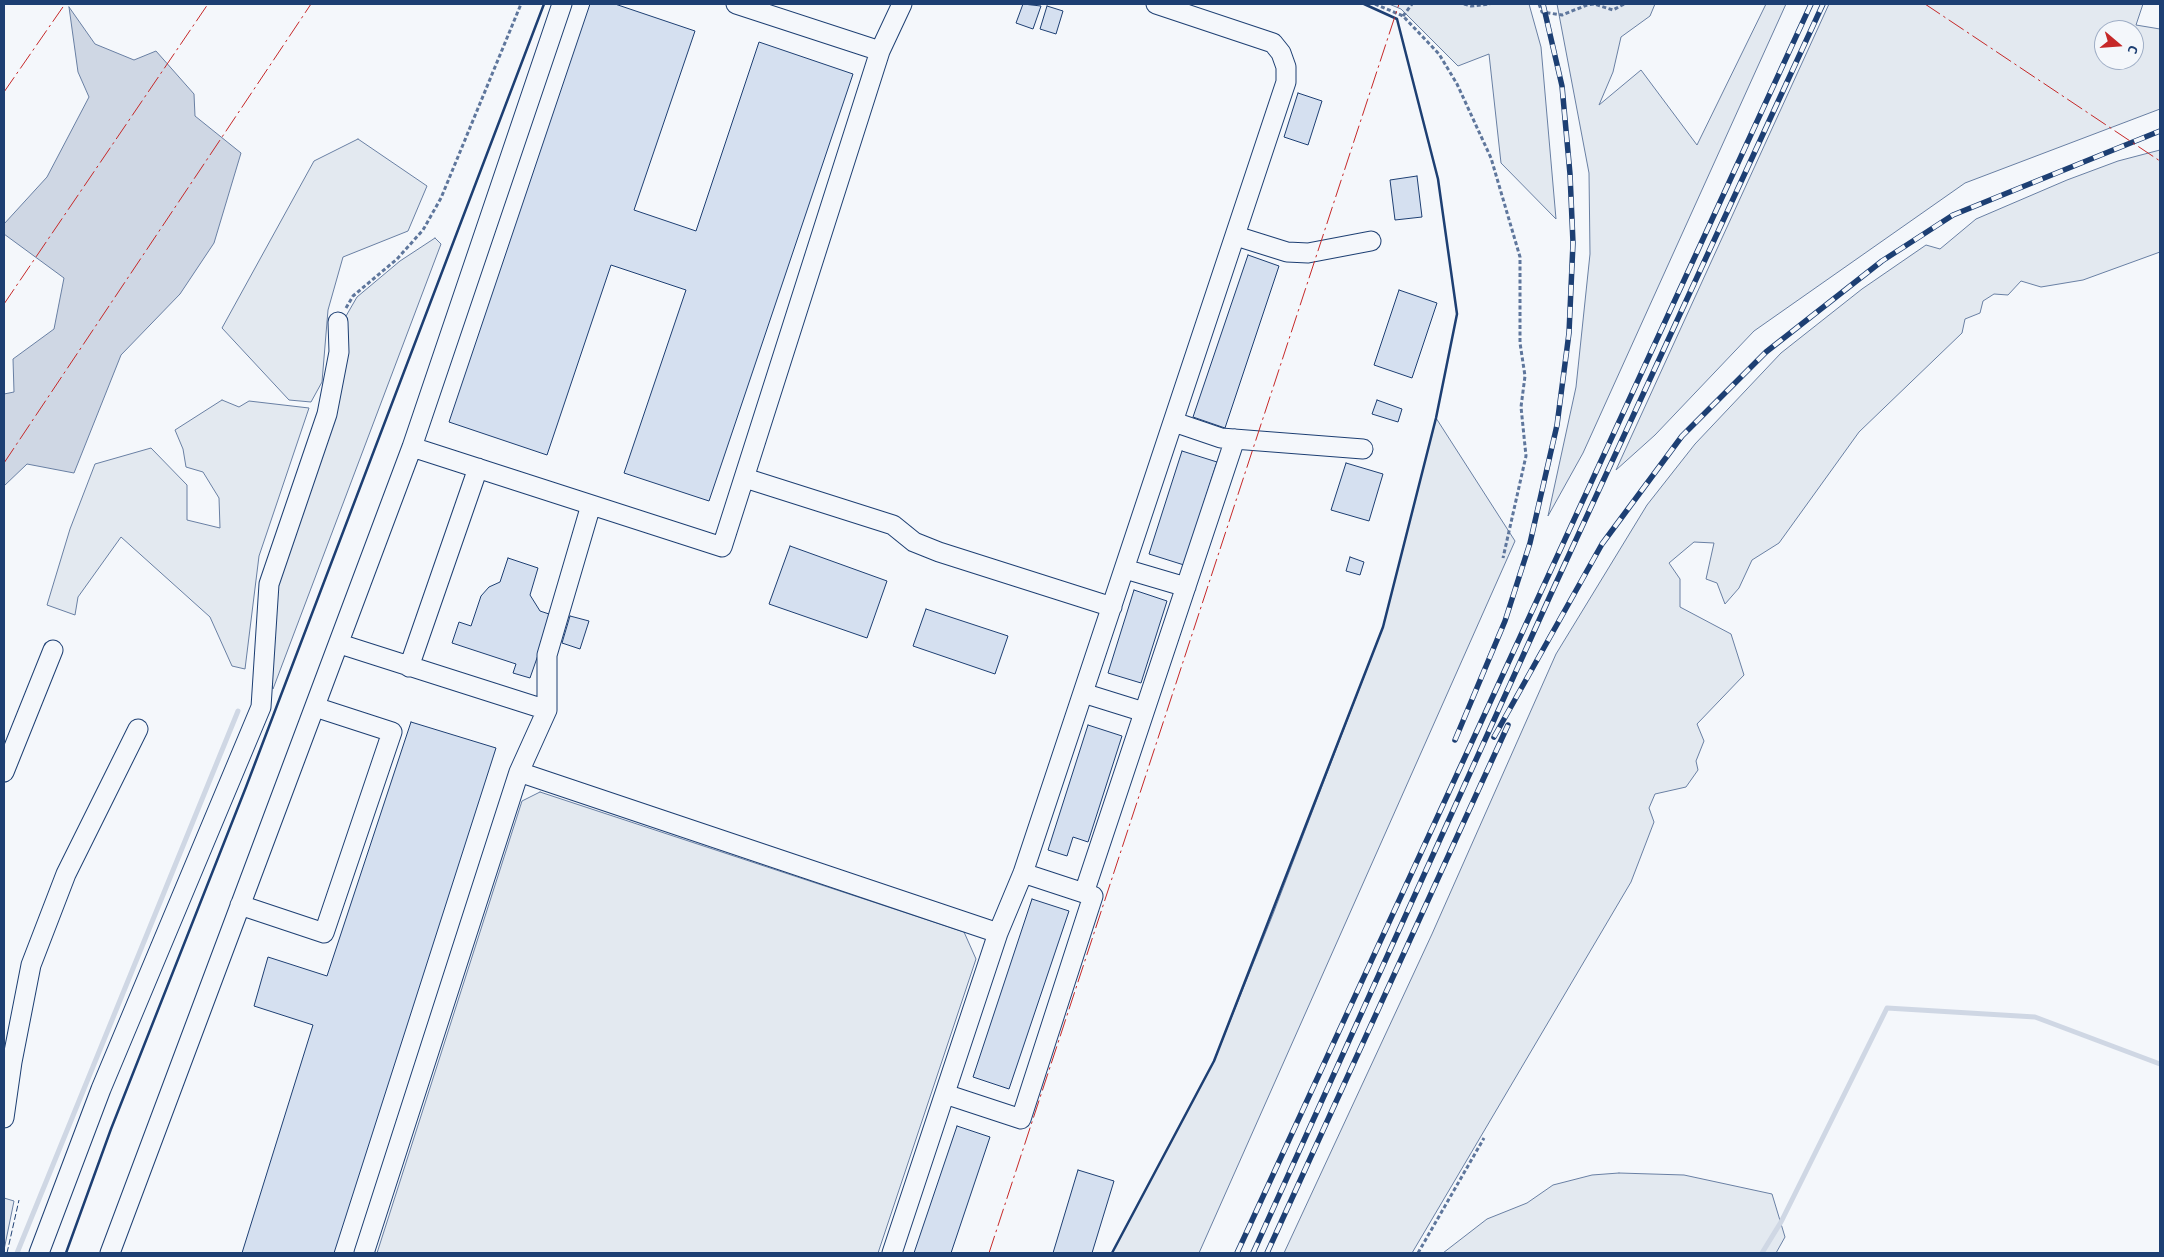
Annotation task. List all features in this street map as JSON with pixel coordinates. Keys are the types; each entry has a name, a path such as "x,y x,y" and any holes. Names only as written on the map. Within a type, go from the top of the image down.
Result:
{"lane":[{"path":"110,1253 340,644 412,446 562,4"},
{"path":"736,4 880,51"},
{"path":"412,446 722,547 880,51 902,4"},
{"path":"892,1253 998,933 1023,873 1280,105 1286,82 1286,67 1281,53 1273,43 1156,4"},
{"path":"1236,236 1287,252 1308,253 1371,241"},
{"path":"39,1253 101,1089 261,707 269,584 327,414 339,352 338,322"},
{"path":"1174,422 1221,438 1364,449"},
{"path":"1084,893 1235,439"},
{"path":"409,667 478,468"},
{"path":"745,478 893,525 914,542 939,552 1112,607"},
{"path":"364,1253 519,772 546,710 547,655 591,505"},
{"path":"1125,569 1186,587"},
{"path":"340,644 546,710"},
{"path":"4,772 53,650"},
{"path":"1083,693 1144,712"},
{"path":"240,905 324,933 392,732 315,706"},
{"path":"4,1118 12,1062 32,965 66,874 138,729"},
{"path":"519,772 998,933"},
{"path":"945,1094 1021,1119 1094,896 1023,873"}],"path":[{"path":"338,322 353,296 397,259 423,230 448,182 521,4"},
{"path":"1376,4 1403,16 1439,54 1457,84 1491,158 1520,257 1520,343 1524,376 1521,407 1526,456 1503,558"},
{"path":"1403,16 1412,4"},
{"path":"1464,4 1472,6 1490,4"},
{"path":"1539,4 1542,12 1562,16 1587,5 1613,10 1624,4"},
{"path":"1418,1253 1484,1138"}],"shaded area":[{"path":"1389,4 1529,4 1541,47 1556,219 1501,163 1489,54 1458,66 1401,9"},
{"path":"1557,4 1655,4 1650,16 1621,37 1613,72 1599,105 1641,70 1697,145 1766,4 1786,4 1583,453 1548,516 1576,387 1590,254 1589,173"},
{"path":"1829,4 2143,4 2138,20 2094,20 2094,70 2144,70 2144,26 2160,29 2160,109 1965,183 1754,331 1655,435 1616,470"},
{"path":"69,7 95,44 134,60 156,51 194,94 195,116 241,153 214,243 180,294 121,355 74,473 27,464 4,486 4,394 14,392 13,359 54,329 64,278 4,234 4,224 47,177 89,97 78,72"},
{"path":"358,139 427,186 408,231 343,257 328,310 322,382 311,402 289,400 222,328 314,161"},
{"path":"2160,150 2160,252 2083,280 2041,287 2021,281 2008,295 1994,294 1983,301 1980,313 1965,319 1962,333 1859,432 1779,543 1752,560 1739,588 1725,604 1717,583 1706,579 1714,543 1694,542 1669,563 1680,579 1680,607 1731,634 1744,675 1697,724 1704,741 1696,761 1698,770 1686,787 1655,794 1649,808 1654,822 1631,882 1412,1253 1284,1253 1432,934 1556,654 1647,505 1695,444 1781,353 1862,289 1926,245 1940,249 1976,219 2067,180 2118,161"},
{"path":"435,238 441,244 273,689 267,664 272,585 342,323 357,297 400,261"},
{"path":"222,400 239,407 249,401 309,408 259,556 245,669 232,666 210,617 121,537 78,597 75,615 47,605 70,529 95,464 151,448 187,485 187,520 220,528 219,498 203,472 186,467 183,449 175,430"},
{"path":"1436,418 1515,541 1199,1253 1112,1253 1214,1061 1273,914 1383,627"},
{"path":"540,792 964,932 976,959 878,1253 377,1253 522,801"},
{"path":"1619,1173 1684,1175 1772,1194 1785,1237 1776,1253 1443,1253 1487,1219 1527,1203 1553,1185 1592,1175"},
{"path":"4,1198 14,1201 4,1250"}],"building":[{"path":"590,4 615,4 695,31 634,210 696,231 759,42 853,74 709,501 624,473 686,290 611,265 547,455 449,422"},
{"path":"1023,4 1041,6 1033,29 1016,23"},
{"path":"1047,6 1063,11 1056,34 1040,29"},
{"path":"1298,93 1322,101 1308,145 1284,137"},
{"path":"1417,176 1422,217 1395,220 1390,180"},
{"path":"1248,255 1279,266 1225,428 1193,417"},
{"path":"1399,290 1437,303 1412,378 1374,365"},
{"path":"1377,400 1402,409 1398,422 1372,414"},
{"path":"1182,451 1217,462 1184,565 1149,554"},
{"path":"1346,463 1383,474 1369,521 1331,510"},
{"path":"790,546 887,581 867,638 769,604"},
{"path":"1350,557 1364,562 1360,575 1346,571"},
{"path":"508,558 538,568 530,595 540,611 552,615 530,678 513,673 516,664 452,643 459,622 471,626 481,596 489,587 500,582"},
{"path":"1134,590 1167,601 1141,683 1108,673"},
{"path":"926,609 1008,636 995,674 913,646"},
{"path":"570,616 589,621 580,649 562,643"},
{"path":"411,722 496,748 334,1253 242,1253 313,1025 254,1006 268,957 327,976"},
{"path":"1088,725 1122,736 1088,842 1073,837 1067,856 1048,850"},
{"path":"1032,899 1069,911 1009,1089 973,1077"},
{"path":"957,1126 990,1137 951,1253 914,1253"},
{"path":"1078,1170 1114,1181 1092,1253 1053,1253"}],"waterway":[{"path":"17,1253 238,711"},
{"path":"1762,1253 1781,1222 1887,1008 2035,1017 2160,1064"}],"railway":[{"path":"1455,740 1505,621 1530,543 1557,425 1569,333 1573,243 1570,174 1562,86 1543,4"},
{"path":"1237,1253 1811,4"},
{"path":"1253,1253 1550,596 1823,4"},
{"path":"1494,737 1602,544 1682,436 1766,352 1882,261 1953,215 2160,131"},
{"path":"1267,1253 1508,725"}],"fence":[{"path":"7,1253 19,1200"}],"wall":[{"path":"66,1253 111,1129 246,787 544,4"},
{"path":"1112,1253 1214,1061 1383,627 1436,418 1457,314 1438,179 1397,19 1364,4"}],"power":[{"path":"4,92 65,4"},
{"path":"4,304 208,4"},
{"path":"4,463 311,4"},
{"path":"989,1253 1399,4"},
{"path":"1925,4 2160,161"}]}
